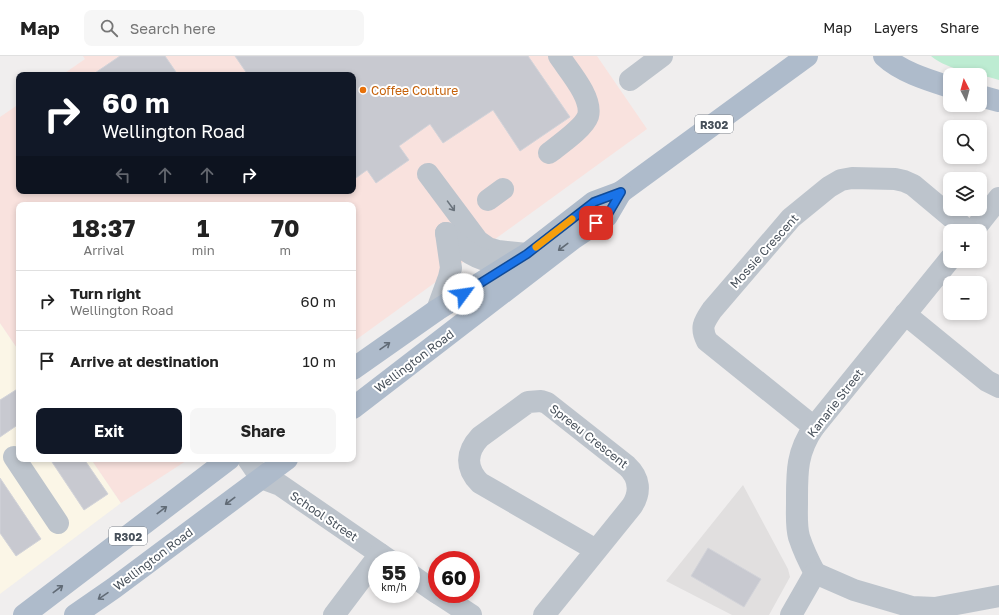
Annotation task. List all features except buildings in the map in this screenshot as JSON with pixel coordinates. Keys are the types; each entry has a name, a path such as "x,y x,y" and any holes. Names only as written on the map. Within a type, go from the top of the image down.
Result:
{"main road":[{"name":"Wellington Road","path":"356,405 594,202 621,192 807,56"},
{"path":"884,56 889,61 905,70 943,84"},
{"path":"987,98 999,101"},
{"name":"Wellington Road","path":"356,367 437,310 527,260"},
{"name":"R302","path":"24,615 225,462"},
{"name":"Wellington Road","path":"75,615 277,469"}],"street":[{"path":"549,153 581,126 588,117 589,109 586,96 559,56"},
{"path":"630,80 662,56"},
{"path":"428,174 478,241 488,248 527,260"},
{"name":"Mossie Crescent","path":"814,427 707,341 703,334 703,327 705,320 712,310 791,218 829,187 841,180 852,178 895,179 904,181 913,185 960,224"},
{"path":"979,224 999,198"},
{"path":"437,310 451,268 446,233 471,255 489,262 527,260"},
{"name":"Kanarie Street","path":"815,574 803,548 797,527 797,470 799,456 814,427 943,268"},
{"path":"905,314 987,381 999,387"},
{"name":"Spreeu Crescent","path":"544,615 632,506 638,491 638,482 636,476 627,466 548,403 541,401 528,402 480,437 475,443 469,456 471,471 480,483 596,550"},
{"path":"11,459 58,523"},
{"name":"School Street","path":"257,462 277,469 378,551"},
{"path":"790,615 815,574 854,590 912,607 935,608 999,596"},
{"path":"334,615 368,576"},
{"path":"453,603 471,615"}],"shaded area":[{"path":"83,56 597,56 647,129 356,340 356,202 16,202 16,347 0,323 0,117 16,106 16,194 356,194 356,72 66,72 85,59"},
{"path":"0,323 16,347 16,462 93,462 121,503 0,594"},
{"path":"93,462 184,462 121,503"},
{"path":"743,485 788,569 790,577 769,615 732,615 666,581"}],"green space":[{"path":"931,56 999,56 999,80 987,77 987,68 955,68 938,61"}],"slow traffic":[{"path":"536,247 572,219"}],"place":[{"name":"Coffee Couture","path":"363,90"}],"route":[{"path":"463,294 527,254 594,202 621,192 607,216 596,223"}]}
